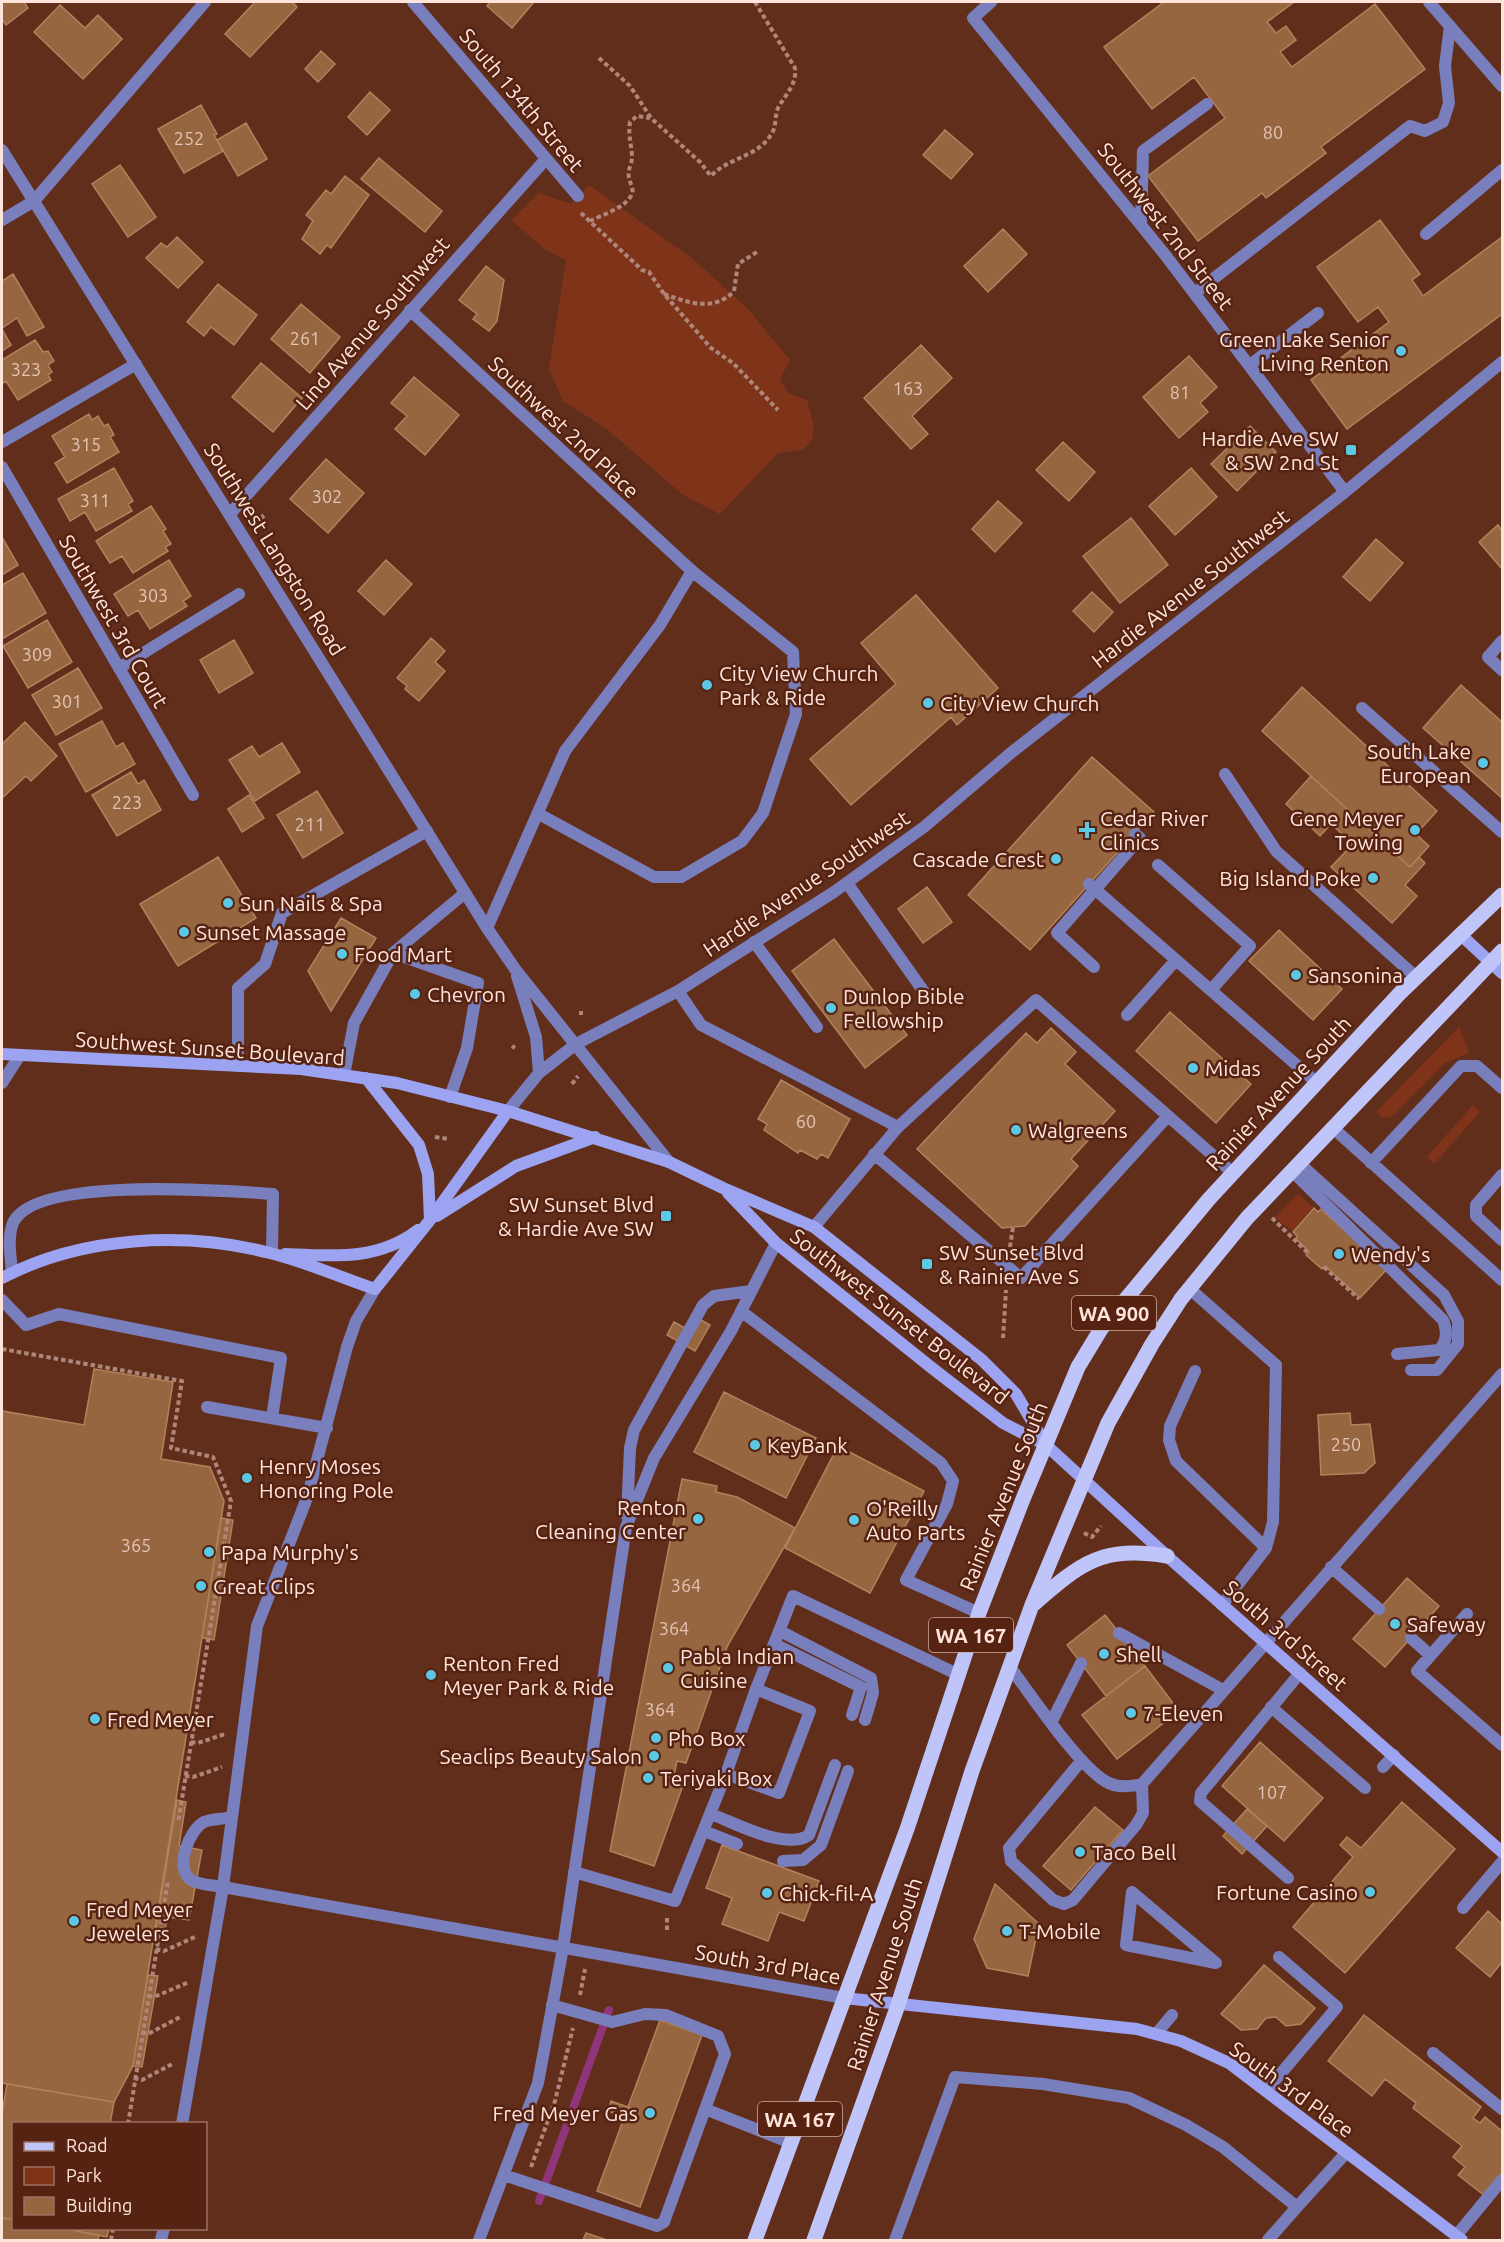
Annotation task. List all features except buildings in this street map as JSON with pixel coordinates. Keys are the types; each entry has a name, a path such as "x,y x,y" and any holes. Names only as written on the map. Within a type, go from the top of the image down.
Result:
{"main road":[{"name":"Rainier Avenue South","path":"755,2241 906,1829 979,1613 1078,1367 1101,1329 1233,1173 1416,977 1503,895"},
{"path":"1461,936 1497,968"},
{"name":"Rainier Avenue South","path":"814,2241 898,2005 972,1771 1032,1605 1108,1423 1152,1344 1190,1289 1247,1218 1332,1128 1497,968 1503,951"},
{"name":"Southwest Sunset Boulevard","path":"2,1054 301,1069 366,1078 508,1111 669,1161 723,1188 814,1227 982,1360 1016,1394 1046,1445"},
{"path":"366,1078 420,1145 428,1174 430,1220 516,1166 595,1137"},
{"name":"Hardie Avenue Southwest","path":"272,1253 375,1289 430,1220 508,1111"},
{"name":"Southwest Sunset Boulevard","path":"723,1188 776,1243 1003,1423 1046,1445"},
{"name":"Hardie Avenue Southwest","path":"7,1276 80,1251 147,1241 196,1241 272,1253 355,1256 375,1252 394,1244 430,1220"},
{"name":"South 3rd Street","path":"1046,1445 1222,1605 1503,1852"},
{"path":"1032,1605 1067,1575 1090,1562 1114,1553 1136,1551 1167,1556"},
{"name":"South 3rd Place","path":"844,1998 1137,2029 1181,2041 1229,2063 1459,2238"}],"street":[{"path":"2,220 34,201 205,2"},
{"name":"South 134th Street","path":"413,2 575,193"},
{"name":"Southwest 2nd Street","path":"992,2 973,18 1141,224 1346,492"},
{"path":"1429,2 1503,86"},
{"path":"1195,293 1410,126 1425,131 1443,122 1449,103 1444,66 1450,26"},
{"path":"1141,224 1143,151 1207,104"},
{"name":"Southwest Langston Road","path":"2,150 487,928 515,969 669,1161"},
{"name":"Lind Avenue Southwest","path":"230,513 545,160"},
{"path":"1426,234 1503,170"},
{"name":"Southwest 2nd Place","path":"410,310 692,571 793,652 796,714 763,813 742,841 681,877 654,878 539,814"},
{"path":"1250,365 1318,313"},
{"name":"Hardie Avenue Southwest","path":"508,1111 539,1073 576,1044 678,991 847,883 924,827 1012,752 1346,492 1503,362"},
{"path":"2,442 136,364"},
{"name":"Southwest 3rd Court","path":"2,466 194,795"},
{"path":"487,928 565,751 660,625 692,571"},
{"path":"119,668 239,594"},
{"path":"1503,641 1488,657 1503,670"},
{"path":"1362,708 1503,832"},
{"path":"1225,774 1276,851 1416,977"},
{"path":"238,1066 238,988 265,964 282,913 427,831"},
{"path":"1094,967 1053,930 1140,838 1135,834"},
{"path":"1158,865 1250,946 1211,990"},
{"path":"847,883 929,999"},
{"path":"1092,887 1316,1082"},
{"path":"344,1076 354,1023 393,953 465,893"},
{"path":"754,942 817,1026"},
{"path":"393,953 478,983 466,1048 450,1097"},
{"path":"1127,1015 1176,960"},
{"name":"Southwest Langston Road","path":"515,969 536,1037 539,1073"},
{"path":"678,991 701,1024 898,1127"},
{"path":"814,1227 898,1127 1036,999 1233,1173"},
{"path":"2,1083 20,1055"},
{"path":"1371,1163 1461,1066 1477,1066 1503,1088"},
{"path":"874,1154 1021,1278 1168,1116"},
{"path":"1332,1128 1503,1280"},
{"path":"1296,1167 1443,1320 1447,1330 1443,1346 1439,1350 1397,1354"},
{"path":"1296,1167 1444,1295 1458,1321 1458,1344 1437,1370 1411,1370"},
{"path":"1503,1176 1476,1205 1476,1216 1503,1240"},
{"path":"7,1276 10,1236 14,1222 26,1208 92,1191 187,1188 273,1194 272,1253"},
{"path":"626,1527 654,1458 741,1311 776,1243"},
{"path":"182,2122 223,1887 258,1626 307,1498 356,1321 375,1289"},
{"path":"1190,1289 1276,1365 1273,1522 1266,1548 1222,1605"},
{"path":"479,2241 538,2083 563,1948 626,1527 630,1448 634,1430 703,1305 714,1296 751,1291"},
{"path":"2,1300 26,1325 59,1314 281,1358 272,1418"},
{"path":"741,1311 941,1463 953,1481 947,1504 906,1580 979,1613"},
{"path":"1195,1371 1170,1426 1168,1440 1176,1461 1266,1548"},
{"path":"1010,1667 1082,1760 1107,1782 1131,1787 1142,1784 1264,1642 1503,1374"},
{"path":"207,1407 327,1428"},
{"path":"1331,1568 1379,1610"},
{"path":"574,1872 675,1901 711,1814 756,1689 794,1596 957,1674"},
{"path":"1467,1614 1417,1671 1503,1745"},
{"path":"780,1631 871,1678 873,1693 866,1720"},
{"path":"1119,1633 1223,1690"},
{"path":"1411,1638 1431,1655"},
{"path":"774,1644 861,1687 852,1715"},
{"path":"1052,1721 1081,1663"},
{"path":"1288,1878 1200,1801 1204,1785 1300,1673"},
{"path":"726,1774 779,1793 810,1711 756,1689"},
{"path":"1271,1707 1365,1788"},
{"path":"1383,1767 1394,1755"},
{"path":"1082,1760 1010,1843 1011,1862 1053,1900 1064,1904 1072,1900 1136,1825 1143,1813 1142,1784"},
{"path":"711,1814 784,1841 801,1841 809,1835 834,1765"},
{"path":"783,1861 803,1860 821,1845 848,1771"},
{"name":"South 3rd Place","path":"232,1817 203,1823 190,1838 182,1865 186,1875 193,1881 844,1998"},
{"path":"704,1831 737,1844"},
{"path":"1464,1908 1503,1862"},
{"path":"1132,1892 1191,1942 1216,1963 1126,1946 1132,1892"},
{"path":"1266,2091 1337,2007 1279,1957"},
{"path":"504,2175 657,2226 664,2222 725,2054 718,2036 666,2015 645,2014 612,2022 552,2005"},
{"path":"1156,2034 1172,2015"},
{"path":"1433,2053 1503,2109"},
{"path":"895,2241 955,2077 1043,2084 1129,2098 1186,2125 1223,2147 1298,2206"},
{"path":"705,2109 791,2143"},
{"path":"1268,2241 1346,2152"},
{"path":"1459,2238 1503,2180"}],"path":[{"path":"599,58 630,86 651,118 700,162 711,176 717,168 749,154 772,134 777,109 796,78 795,68 755,2"},
{"path":"590,221 631,196 633,190 628,176 628,166 633,157 629,139 630,122 637,116 651,118"},
{"path":"575,193 570,200 573,206 642,270 650,272 664,294 711,348 733,363 778,410"},
{"path":"664,294 696,304 720,302 734,291 738,264 757,252"},
{"path":"572,1084 574,1076 580,1074"},
{"path":"428,1136 449,1139"},
{"path":"1271,1218 1308,1253"},
{"path":"1009,1254 1013,1227"},
{"path":"1324,1267 1359,1299"},
{"path":"1003,1338 1006,1290"},
{"path":"2,1349 182,1381 171,1448 213,1457 231,1501 176,1833"},
{"path":"1084,1533 1092,1537 1101,1526"},
{"path":"191,1742 198,1743 244,1727"},
{"path":"185,1776 193,1777 239,1762"},
{"path":"128,2122 168,1878"},
{"path":"156,1949 164,1950 216,1928"},
{"path":"531,2168 555,2101 577,2012 588,1952"},
{"path":"148,1996 154,1998 207,1973"},
{"path":"142,2032 148,2034 202,2005"},
{"path":"134,2078 142,2080 194,2053"}],"green space":[{"path":"589,185 693,259 747,308 790,360 780,379 788,393 807,400 814,426 812,441 802,450 778,453 720,514 683,495 607,429 563,401 549,369 566,260 546,250 511,220 539,193 571,204"},
{"path":"1459,1027 1469,1053 1445,1063 1394,1115 1388,1118 1382,1117 1376,1112"},
{"path":"1473,1105 1480,1112 1434,1164 1427,1157"},
{"path":"1298,1194 1313,1207 1292,1231 1275,1217"}],"waterway":[{"path":"539,2201 609,2010"}],"place":[{"name":"Green Lake Senior Living Renton","path":"1401,351"},
{"name":"Hardie Ave SW & SW 2nd St","path":"1351,450"},
{"name":"City View Church Park & Ride","path":"707,685"},
{"name":"City View Church","path":"928,703"},
{"name":"South Lake European","path":"1483,763"},
{"name":"Cedar River Clinics","path":"1087,830"},
{"name":"Gene Meyer Towing","path":"1415,830"},
{"name":"Cascade Crest","path":"1056,859"},
{"name":"Big Island Poke","path":"1373,878"},
{"name":"Sun Nails & Spa","path":"228,903"},
{"name":"Sunset Massage","path":"184,932"},
{"name":"Food Mart","path":"342,954"},
{"name":"Sansonina","path":"1296,975"},
{"name":"Chevron","path":"415,994"},
{"name":"Dunlop Bible Fellowship","path":"831,1008"},
{"name":"Midas","path":"1193,1068"},
{"name":"Walgreens","path":"1016,1130"},
{"name":"SW Sunset Blvd & Hardie Ave SW","path":"666,1216"},
{"name":"Wendy's","path":"1339,1254"},
{"name":"SW Sunset Blvd & Rainier Ave S","path":"927,1264"},
{"name":"KeyBank","path":"755,1445"},
{"name":"Henry Moses Honoring Pole","path":"247,1478"},
{"name":"Renton Cleaning Center","path":"698,1519"},
{"name":"O'Reilly Auto Parts","path":"854,1520"},
{"name":"Papa Murphy's","path":"209,1552"},
{"name":"Great Clips","path":"201,1586"},
{"name":"Safeway","path":"1395,1624"},
{"name":"Shell","path":"1104,1654"},
{"name":"Pabla Indian Cuisine","path":"668,1668"},
{"name":"Renton Fred Meyer Park & Ride","path":"431,1675"},
{"name":"7-Eleven","path":"1131,1713"},
{"name":"Fred Meyer","path":"95,1719"},
{"name":"Pho Box","path":"656,1738"},
{"name":"Seaclips Beauty Salon","path":"654,1756"},
{"name":"Teriyaki Box","path":"648,1778"},
{"name":"Taco Bell","path":"1080,1852"},
{"name":"Fortune Casino","path":"1370,1892"},
{"name":"Chick-fil-A","path":"767,1893"},
{"name":"Fred Meyer Jewelers","path":"74,1921"},
{"name":"T-Mobile","path":"1007,1931"},
{"name":"Fred Meyer Gas","path":"650,2113"}]}
